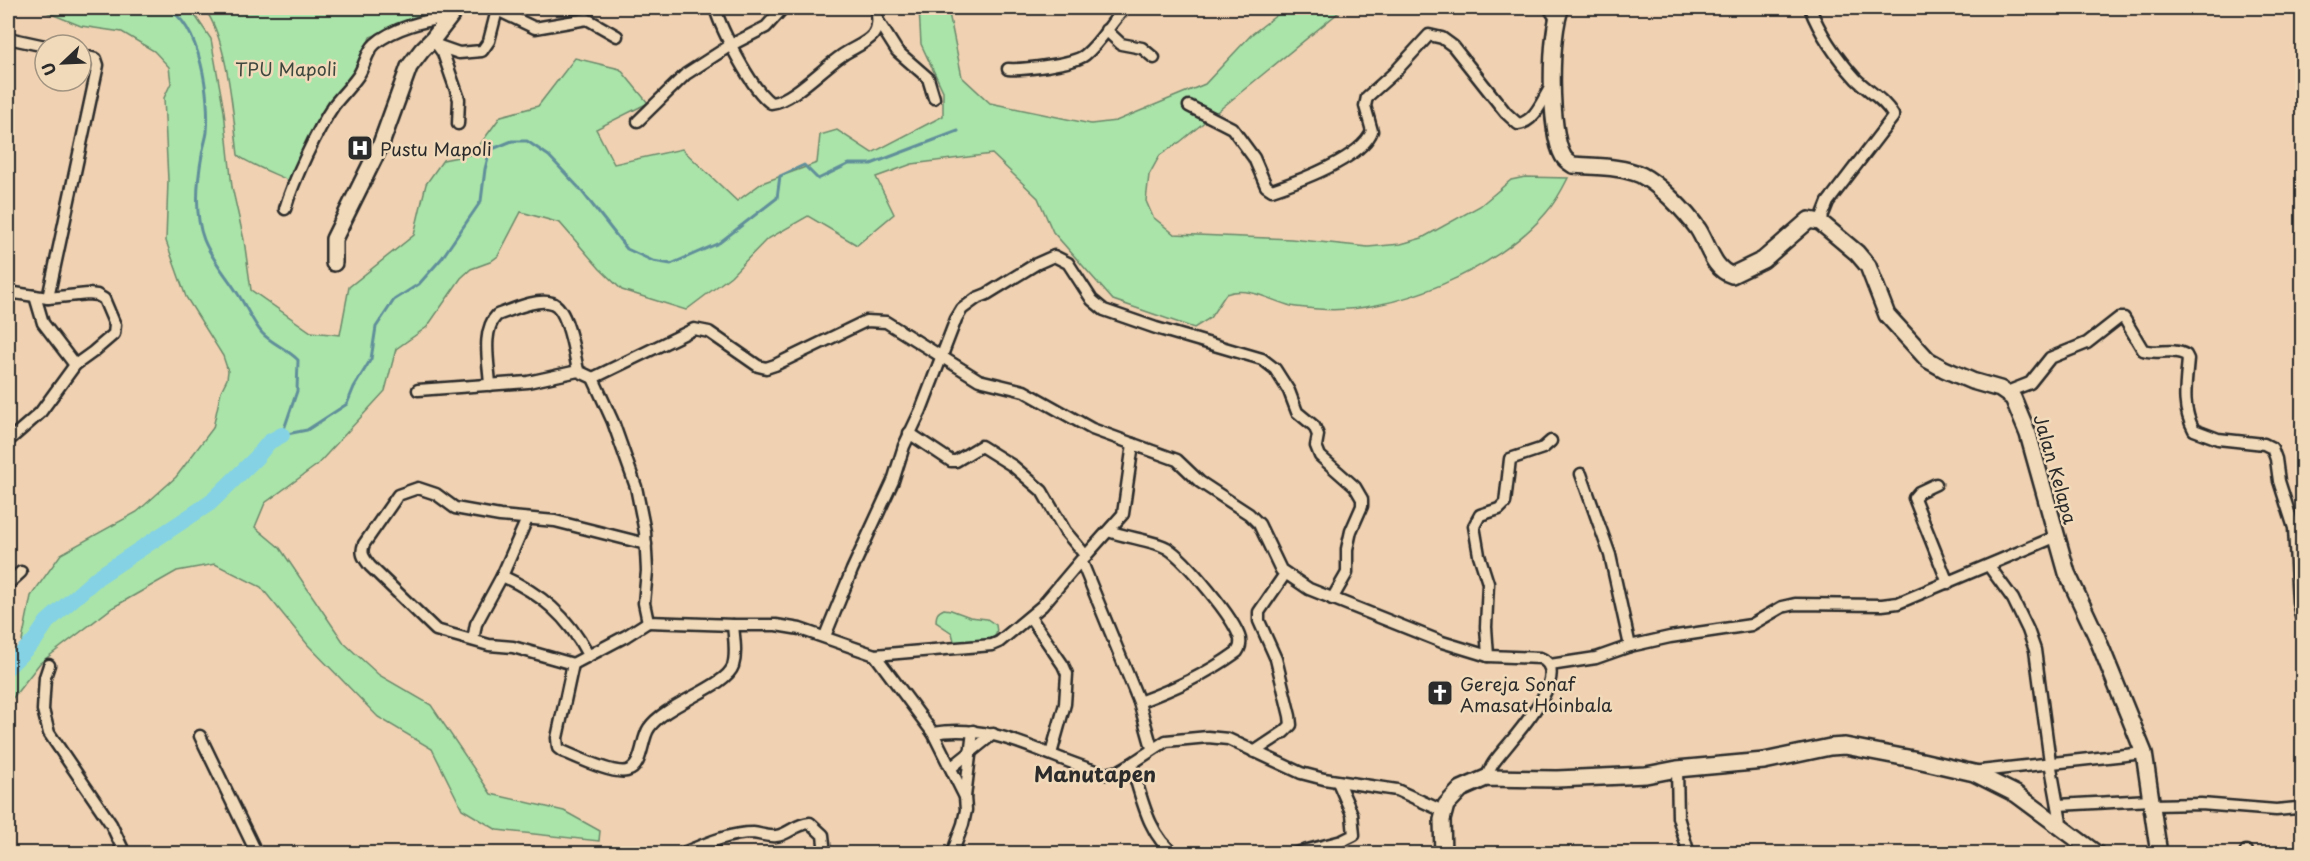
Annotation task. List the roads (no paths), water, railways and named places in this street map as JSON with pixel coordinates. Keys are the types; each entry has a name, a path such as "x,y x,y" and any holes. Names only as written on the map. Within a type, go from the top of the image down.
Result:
{"street":[{"path":"714,8 731,45 763,95 767,101 776,103 870,38 878,21"},
{"path":"638,121 686,74 731,45 766,27 783,8"},
{"path":"876,8 878,21 897,51 928,78 934,98"},
{"path":"1008,69 1023,70 1074,60 1085,55 1121,11 1108,8"},
{"path":"1810,8 1823,35 1834,51 1857,79 1893,115 1828,202 1820,222"},
{"path":"436,43 459,53 482,51 489,40 495,9 535,28 587,20 617,36"},
{"path":"334,262 334,238 381,144 409,67 422,50 436,43 453,12"},
{"path":"285,209 329,112 359,75 369,51 375,44 396,32 453,12"},
{"path":"1556,12 1551,86 1558,142 1566,161 1573,165 1616,168 1640,174 1650,181 1692,222 1725,274 1739,273 1763,260 1809,220 1820,222 1857,253 1868,266 1883,309 1932,363 1972,381 2007,392 2030,383 2050,358 2087,343 2119,318 2124,318 2143,350 2148,352 2176,351 2186,355 2188,359 2187,417 2194,430 2218,439 2264,444 2271,448 2294,528 2298,602 2302,621"},
{"path":"1106,30 1121,44 1142,48 1154,58"},
{"path":"1189,106 1232,128 1254,158 1266,186 1272,190 1328,168 1366,140 1372,131 1365,106 1367,97 1395,72 1429,35 1442,38 1453,46 1506,113 1518,124 1525,123 1532,117 1551,86"},
{"path":"8,38 33,43"},
{"path":"436,43 459,99 458,124"},
{"path":"93,58 96,59 98,65 93,88"},
{"path":"48,298 92,93"},
{"path":"825,636 893,481 909,433 962,309 1036,264 1054,256 1068,263 1092,300 1104,310 1266,361 1275,369 1289,391 1297,412 1314,426 1318,435 1316,446 1320,456 1355,487 1362,499 1362,506 1351,531 1347,549 1347,573 1332,600"},
{"path":"8,292 48,298 97,295 104,299 116,325 114,334 75,365 40,413 8,441"},
{"path":"35,296 43,323 75,365"},
{"path":"490,386 488,334 492,320 497,315 542,302 554,303 558,307 572,340 578,371"},
{"path":"593,378 686,332 699,328 718,337 763,368 790,359 839,333 873,320 890,324 979,380 1024,391 1092,429 1177,460 1211,490 1249,514 1263,530 1276,561 1285,574 1309,589 1442,642 1488,656 1540,658 1550,665 1552,674 1542,699 1493,764 1486,778"},
{"path":"418,390 528,382 578,371 593,378 613,422 636,487 646,544 647,571 644,603 648,622"},
{"name":"Jalan Kelapa","path":"2007,392 2013,398 2028,434 2055,537 2067,573 2096,635 2145,753 2158,854"},
{"path":"909,433 951,460 956,460 981,446 1013,466 1042,491 1068,537 1084,558 1139,702 1152,748"},
{"path":"1488,656 1486,627 1488,584 1479,555 1474,526 1480,515 1499,509 1505,503 1510,459 1543,448 1551,441"},
{"path":"646,544 564,523 455,508 429,490 412,489 398,495 362,550 370,566 429,624 444,634 489,645 513,647 573,664 648,622 776,625 825,636 875,655 992,645 1004,639 1050,598 1119,520 1125,508 1133,444"},
{"path":"1581,474 1610,555 1630,646"},
{"path":"1936,484 1919,492 1914,498 1948,583"},
{"path":"473,640 476,624 502,576 527,519"},
{"path":"1109,531 1162,546 1178,557 1222,609 1240,639 1237,652 1207,673 1139,702"},
{"path":"1550,665 1596,658 1630,646 1670,637 1751,625 1782,607 1795,604 1882,605 1898,603 2055,537"},
{"path":"1989,566 2013,599 2033,643 2062,828"},
{"path":"8,584 21,572"},
{"path":"1254,752 1291,725 1276,658 1259,621 1259,612 1285,574"},
{"path":"502,576 528,588 552,606 573,628 588,655"},
{"path":"1030,617 1067,674 1065,704 1052,754"},
{"path":"573,664 557,738 558,748 616,771 626,771 637,764 645,733 663,713 720,680 733,668 735,652 733,625"},
{"path":"875,655 933,733 965,797"},
{"path":"49,665 45,677 43,710 49,734 111,824 125,854"},
{"path":"933,733 956,730 993,734 1016,740 1106,774 1119,771 1166,741 1208,737 1228,739 1301,773 1338,782 1397,790 1443,811"},
{"path":"952,854 966,810 965,797 973,731"},
{"path":"952,767 993,734"},
{"path":"200,736 257,854"},
{"path":"1443,854 1443,811 1451,798 1461,789 1486,778 1614,778 1745,763 1845,746 1971,772 2016,795 2097,854"},
{"path":"1971,772 2145,753"},
{"path":"1131,764 1157,837 1166,848 1175,854"},
{"path":"1677,769 1678,817 1689,854"},
{"path":"1292,854 1342,841 1353,835 1352,814 1338,782"},
{"path":"2058,805 2151,802 2276,810 2297,808"},
{"path":"681,854 724,838 752,833 774,837 785,834 796,826 810,823 823,835 825,854"}],"waterway":[{"path":"167,8 179,17 188,30 205,82 207,132 200,165 197,198 204,240 262,333 298,360 297,391 282,435"},
{"path":"282,435 307,430 347,404 354,387 371,359 376,327 394,300 419,284 442,258 481,201 490,150 512,141 527,141 549,156 580,189 627,249 653,261 671,264 719,243 777,198 780,176 804,165 818,179 849,164 871,164 958,131"},
{"path":"8,667 35,640 47,622 98,577 210,503 269,442 282,435"}],"place":[{"name":"Pustu Mapoli","path":"360,148"},
{"name":"Gereja Sonaf Amasat Hoinbala","path":"1440,693"}],"district":[{"name":"Manutapen","path":"1095,773"}],"park label":[{"name":"TPU Mapoli","path":"286,68"}]}
